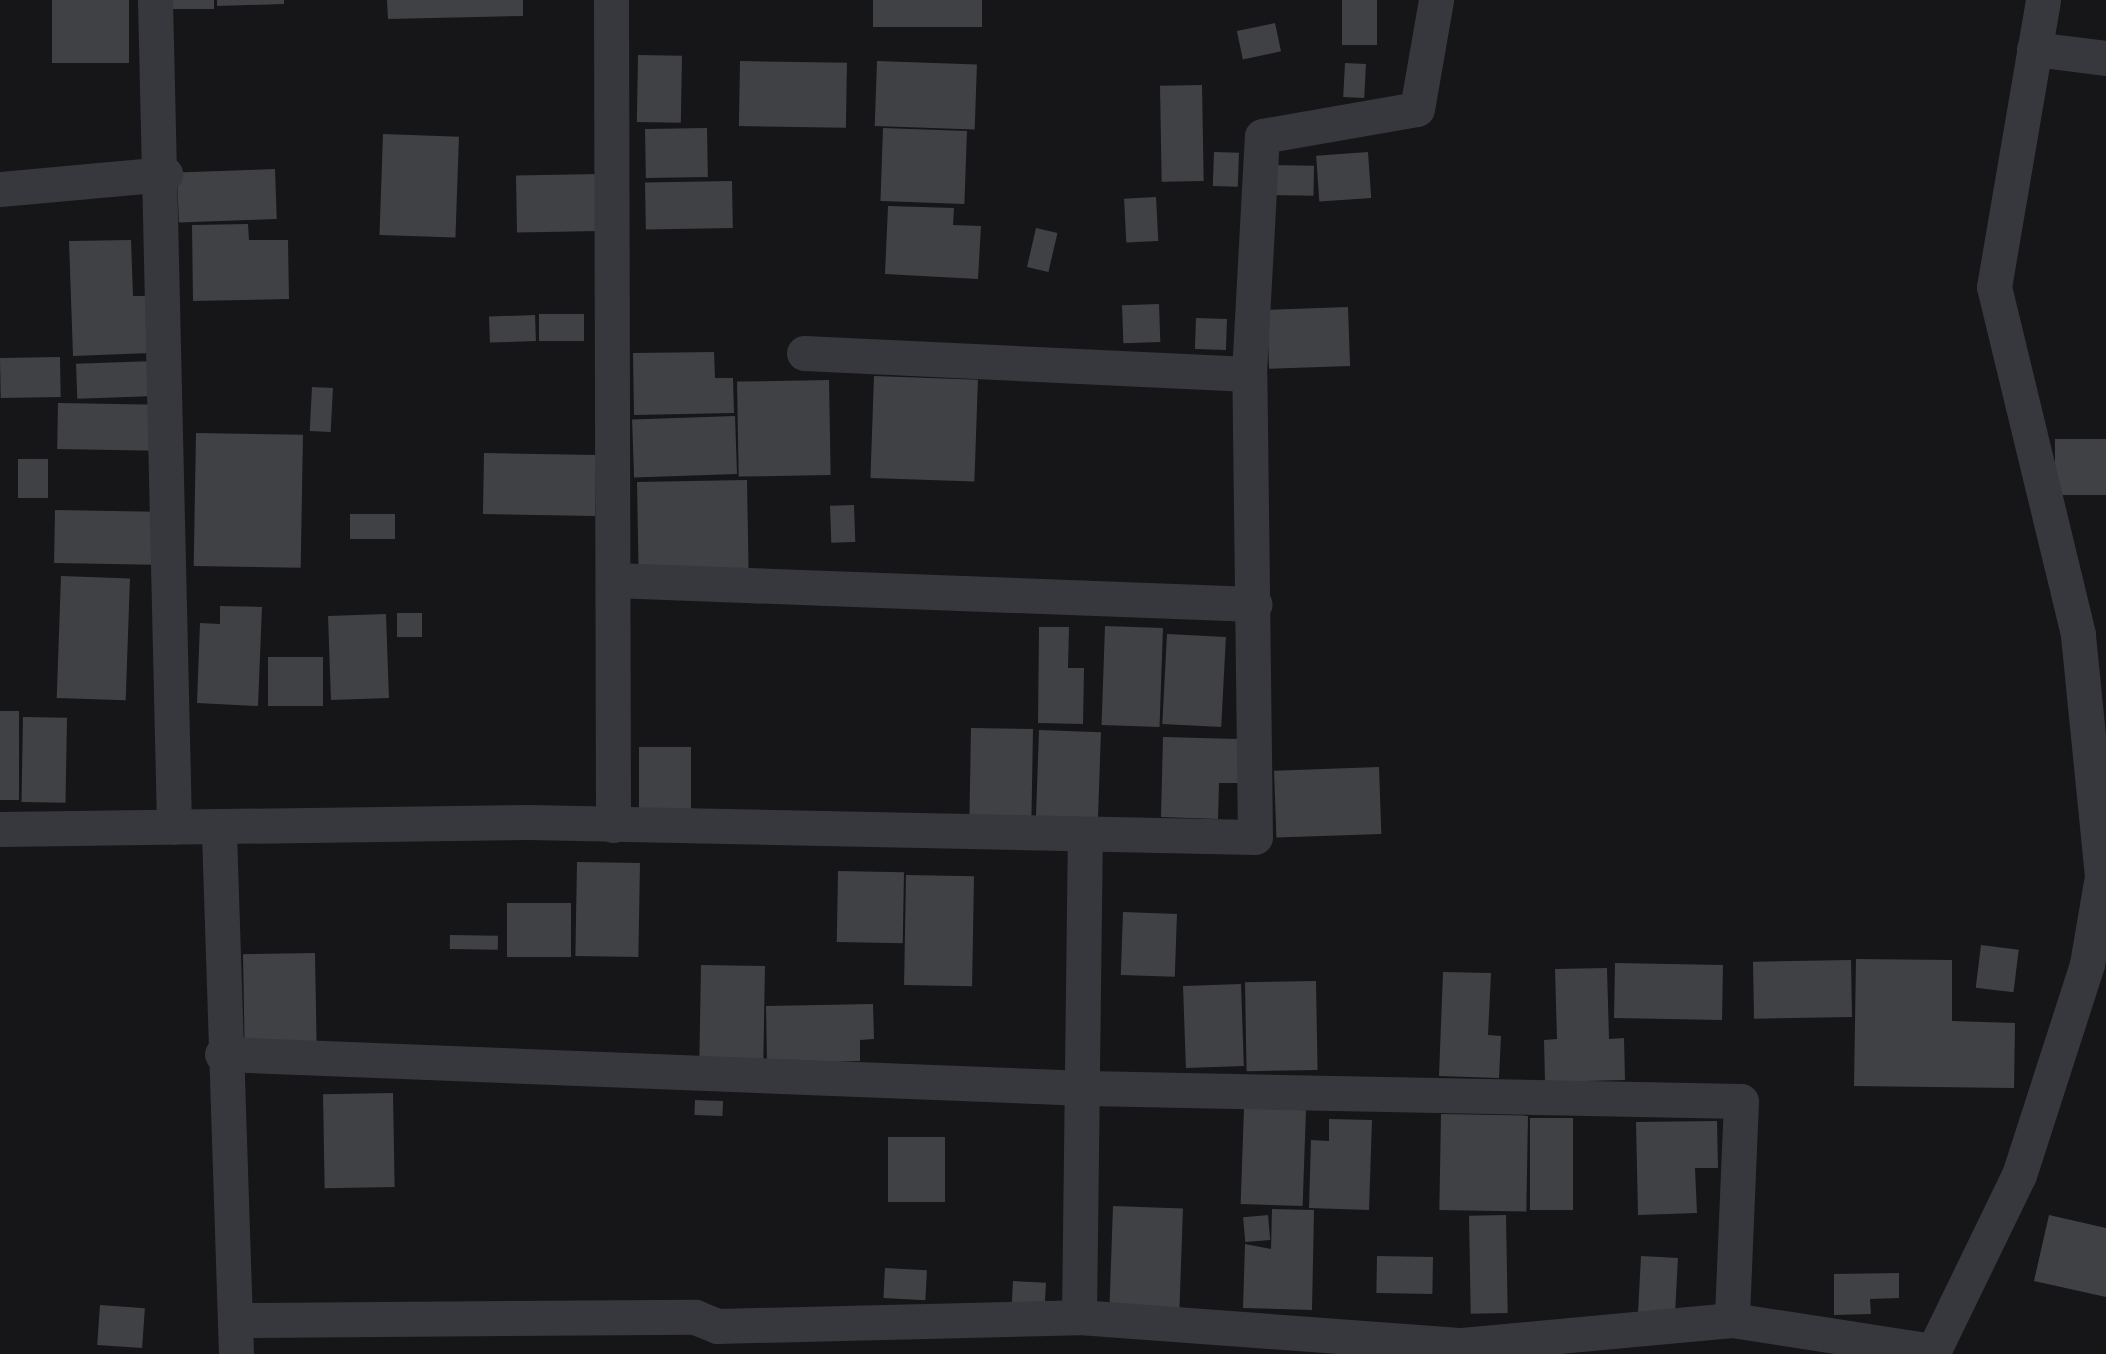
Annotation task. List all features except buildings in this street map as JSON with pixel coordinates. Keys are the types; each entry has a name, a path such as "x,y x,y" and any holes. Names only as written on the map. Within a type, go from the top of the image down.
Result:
{"street":[{"path":"155,0 165,174 174,827"},
{"path":"611,0 613,824"},
{"path":"0,829 174,827 218,833 613,824 1256,836 1256,604 1250,374 1262,136 1417,109 1436,0"},
{"path":"218,833 222,1054 237,1337 695,1317 745,1340 1079,1317 1461,1350 1732,1320 1932,1353 2019,1175 2086,964 2104,876 2092,633 1994,287 2043,0"},
{"path":"2034,49 2106,58"},
{"path":"0,189 165,174"},
{"path":"804,353 1250,374"},
{"path":"613,580 1256,604"},
{"path":"1079,1317 1086,1088 1085,834"},
{"path":"222,1054 1086,1088 1741,1101 1732,1320"}]}
